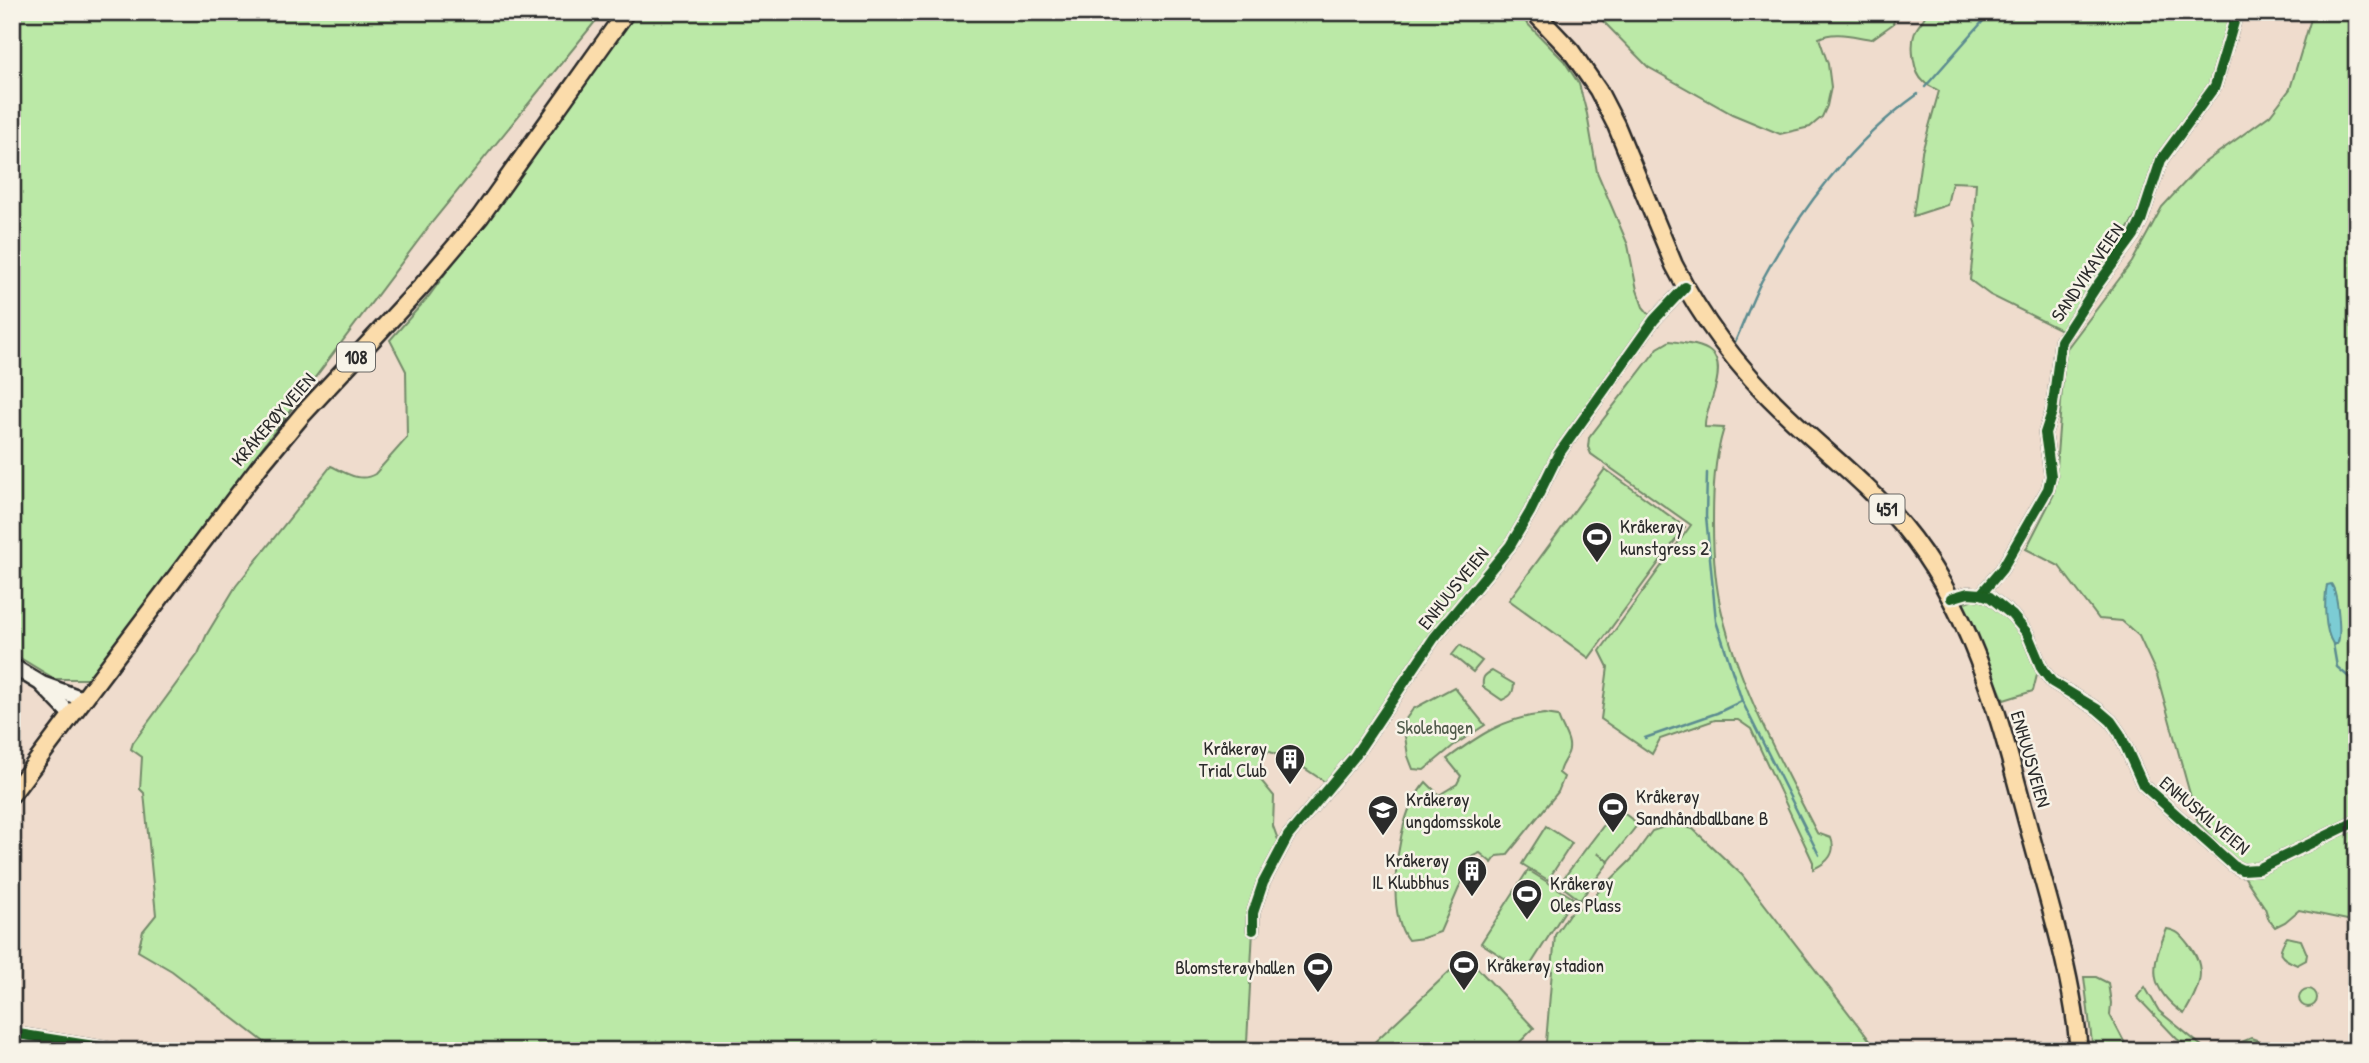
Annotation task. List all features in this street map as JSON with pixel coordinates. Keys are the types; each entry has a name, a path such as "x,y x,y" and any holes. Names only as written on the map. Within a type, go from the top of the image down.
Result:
{"main road":[{"name":"KRÅKERØYVEIEN","path":"12,794 276,446 421,288 480,217 625,12"},
{"name":"ENHUUSVEIEN","path":"1534,12 1571,51 1598,90 1616,125 1655,225 1685,287 1718,336 1748,375 1901,524 1927,558 1951,598 1976,654 1996,713 2062,947 2079,1051"},
{"path":"12,666 42,684 83,699"},
{"path":"42,684 71,715"}],"street":[{"name":"SANDVIKAVEIEN","path":"1981,594 2002,569 2048,489 2051,476 2045,433 2052,412 2061,341 2134,235 2161,160 2215,86 2237,12"},
{"name":"ENHUUSVEIEN","path":"1253,930 1253,913 1263,883 1288,836 1354,757 1434,638 1510,546 1558,455 1654,320 1685,287"},
{"path":"1951,598 1968,593 1981,594"},
{"name":"ENHUSKILVEIEN","path":"1981,594 1997,602 2028,633 2042,669 2052,682 2110,720 2120,734 2143,785 2154,797 2234,866 2242,870 2258,869 2357,821"},
{"path":"12,1033 125,1051"}],"green space":[{"path":"12,12 603,12 433,221 88,679 55,679 12,653"},
{"path":"633,12 1516,12 1564,61 1579,84 1597,172 1628,245 1643,307 1654,320 1558,455 1530,512 1453,614 1331,786 1298,764 1268,751 1254,772 1274,796 1273,826 1281,848 1263,883 1253,930 1247,1042 1250,1051 276,1051 172,971 138,951 143,931 156,915 144,793 140,789 142,757 131,749 133,743 198,654 236,586 331,466 353,476 369,477 375,474 407,438 406,371 390,340 429,296"},
{"path":"1594,12 1896,12 1893,24 1872,39 1838,34 1819,38 1828,64 1831,87 1827,106 1822,117 1810,127 1780,134 1732,114 1648,67"},
{"path":"1927,12 2237,12 2216,78 2158,161 2144,203 2063,331 1990,295 1970,280 1976,227 1976,183 1952,182 1947,205 1913,216 1922,152 1939,91 1920,78 1913,58 1915,32"},
{"path":"2313,12 2357,12 2357,922 2299,910 2275,927 2232,858 2198,823 2157,675 2139,636 2122,621 2099,619 2059,566 2026,549 2054,494 2065,351 2132,262 2162,207 2201,165 2270,115 2290,89"},
{"path":"1670,341 1704,348 1716,359 1717,380 1705,427 1724,428 1716,463 1713,499 1714,557 1720,602 1730,642 1763,726 1817,833 1831,838 1833,843 1830,857 1813,869 1813,862 1751,729 1738,720 1715,720 1660,739 1652,754 1601,719 1608,667 1600,651 1691,525 1591,454 1588,447 1589,438 1658,348"},
{"name":"Kråkerøy kunstgress 2","path":"1605,469 1685,527 1589,658 1509,600"},
{"path":"1977,598 1999,609 2027,642 2039,667 2033,691 2004,700 1962,608 1965,602"},
{"path":"1460,645 1482,661 1473,672 1452,655"},
{"path":"1492,671 1514,684 1511,694 1502,700 1483,687 1484,677"},
{"name":"Skolehagen","path":"1454,687 1485,725 1424,770 1413,769 1408,756 1403,723 1413,709"},
{"path":"1545,714 1558,716 1569,744 1559,773 1564,777 1558,792 1507,855 1497,856 1492,863 1480,853 1469,858 1468,867 1440,932 1408,940 1397,911 1396,873 1406,818 1416,796 1426,782 1439,795 1457,784 1461,776 1447,759 1481,735 1517,719"},
{"path":"1617,808 1638,824 1609,861 1597,853 1609,862 1580,900 1559,884"},
{"path":"1673,824 1693,829 1742,875 1878,1051 1537,1051 1546,1042 1555,935 1569,914 1586,904 1631,860 1652,831"},
{"path":"1546,826 1572,843 1548,880 1522,864"},
{"name":"Kråkerøy Oles Plass","path":"1528,870 1573,898 1526,972 1481,943"},
{"path":"2167,929 2181,936 2194,953 2200,971 2194,996 2184,1014 2164,995 2156,976 2157,955"},
{"path":"2287,937 2301,940 2307,954 2306,960 2297,965 2281,955 2281,948"},
{"name":"Kråkerøy stadion","path":"1466,956 1534,1028 1511,1051 1365,1051"},
{"path":"2084,977 2096,977 2108,983 2110,1015 2129,1051 2093,1051"},
{"path":"2145,987 2159,1011 2203,1047 2219,1051 2195,1051 2177,1039 2137,997"},
{"path":"2308,989 2314,992 2317,998 2314,1004 2308,1007 2302,1004 2299,998 2302,992"},
{"path":"2251,1038 2257,1040 2258,1044 2251,1050 2221,1051"}],"water":[{"path":"2331,584 2336,596 2338,615 2337,644 2333,644 2330,638 2326,616 2327,585"}],"waterway":[{"path":"1925,87 1991,12"},
{"path":"1735,342 1761,282 1810,204 1849,155 1918,94"},
{"path":"1707,473 1706,516 1716,621 1742,701 1819,855"},
{"path":"2333,644 2337,667 2350,678 2357,679"},
{"path":"1645,738 1717,713 1742,701"}],"cycle path":[{"path":"1981,594 2002,569 2048,489 2051,476 2045,433 2052,412 2061,341 2134,235 2161,160 2215,86 2237,12"},
{"path":"1253,930 1253,913 1263,883 1288,836 1354,757 1434,638 1510,546 1558,455 1654,320 1685,287"},
{"path":"1951,598 1968,593 1981,594 1990,597 2012,615 2027,633 2042,669 2052,682 2097,709 2111,721 2120,734 2143,785 2234,866 2242,870 2258,869 2357,821"},
{"path":"12,1033 125,1051"}],"place":[{"name":"Kråkerøy kunstgress 2","path":"1597,564"},
{"name":"Kråkerøy Trial Club","path":"1290,786"},
{"name":"Kråkerøy Sandhåndballbane B","path":"1613,834"},
{"name":"Kråkerøy ungdomsskole","path":"1383,837"},
{"name":"Kråkerøy IL Klubbhus","path":"1472,898"},
{"name":"Kråkerøy Oles Plass","path":"1527,921"},
{"name":"Kråkerøy stadion","path":"1464,992"},
{"name":"Blomsterøyhallen","path":"1318,994"}]}
